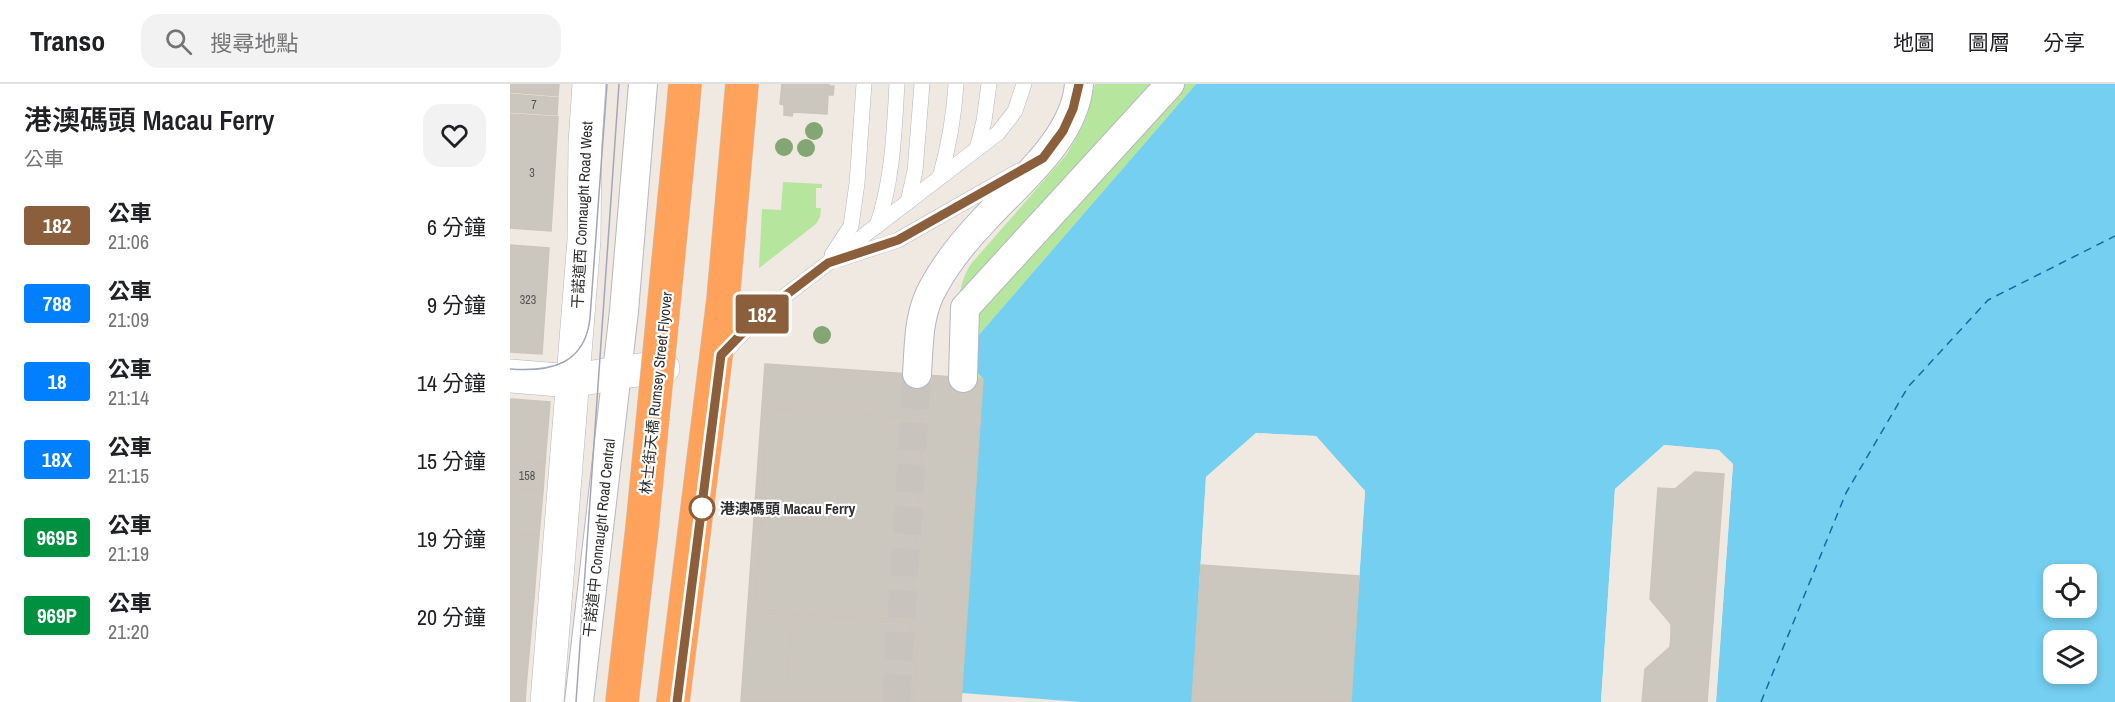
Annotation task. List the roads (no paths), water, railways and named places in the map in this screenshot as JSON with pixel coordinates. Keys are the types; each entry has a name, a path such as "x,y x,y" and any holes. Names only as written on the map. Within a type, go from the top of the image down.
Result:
{"highway":[{"name":"林士街天橋 Rumsey Street Flyover","path":"622,702 645,505 685,84"},
{"path":"673,702 723,300 742,84"}],"main road":[{"name":"干諾道西 Connaught Road West","path":"572,381 584,240 585,144 589,84"},
{"path":"510,376 572,381 663,368"},
{"path":"548,702 572,381"}],"street":[{"path":"617,373 643,84"},
{"path":"917,374 920,320 933,287 982,222 1043,158 1063,131 1073,109 1079,84"},
{"path":"963,378 965,308 1170,84"},
{"name":"干諾道中 Connaught Road Central","path":"579,702 617,373"}],"lane":[{"path":"828,263 851,226 857,183 864,84"},
{"path":"877,226 885,202 892,164 897,84"},
{"path":"908,202 915,171 922,84"},
{"path":"940,177 952,128 956,84"},
{"path":"977,148 984,122 989,84"},
{"path":"721,355 760,315 1008,123 1015,111 1024,84"},
{"path":"828,263 898,240 1043,158"}],"water":[{"path":"1196,84 2115,84 2115,702 1716,702 1733,464 1718,450 1665,445 1615,489 1601,702 1351,702 1365,491 1316,436 1256,433 1206,477 1192,702 961,702 983,379 970,363 971,344"}],"tunnel":[{"path":"896,702 917,374"}],"tram line":[{"path":"510,369 552,367 573,356 587,334 607,84"},
{"path":"576,702 619,84"}],"place":[{"name":"港澳碼頭 Macau Ferry","path":"702,508"}]}
